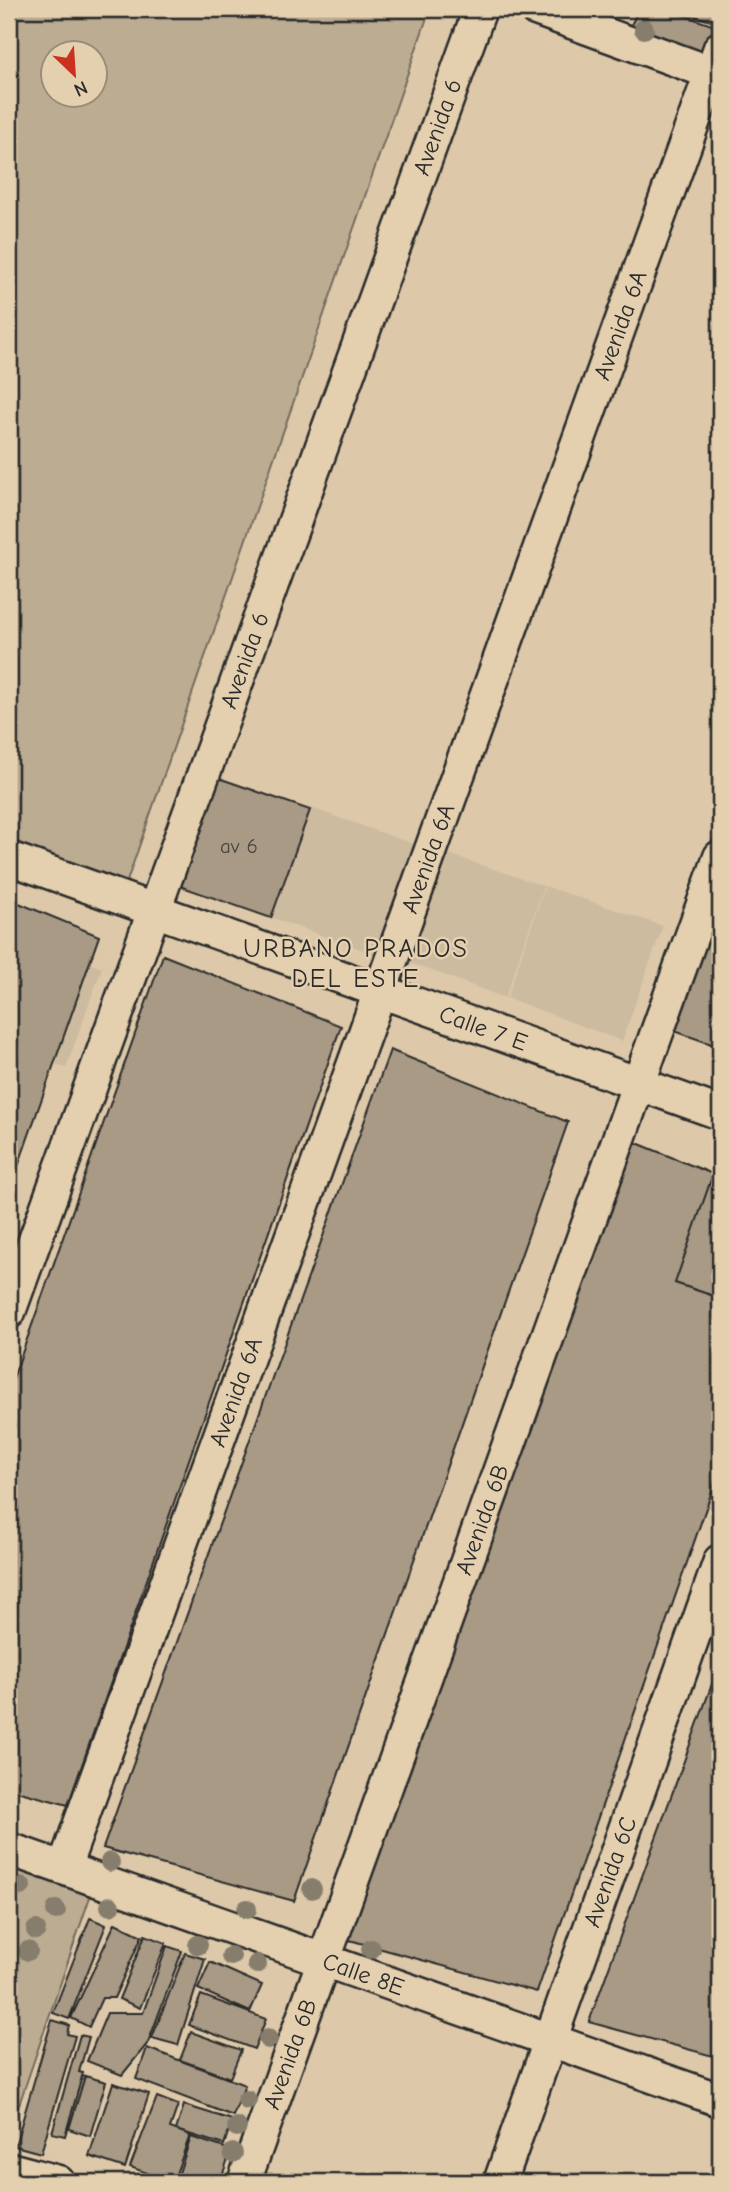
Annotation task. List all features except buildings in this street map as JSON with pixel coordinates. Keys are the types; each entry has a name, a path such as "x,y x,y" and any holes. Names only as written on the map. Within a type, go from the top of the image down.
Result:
{"street":[{"name":"Avenida 6","path":"9,1312 481,9"},
{"path":"536,9 717,66"},
{"name":"Avenida 6A","path":"64,1868 717,66"},
{"name":"Avenida 6B","path":"244,2182 720,857"},
{"name":"Calle 7 E","path":"9,858 720,1113"},
{"name":"Avenida 6C","path":"500,2182 720,1561"},
{"name":"Calle 8E","path":"9,1849 720,2100"},
{"path":"13,2174 58,2182"}],"shaded area":[{"path":"9,9 430,9 125,887 9,843"},
{"path":"311,808 417,845 378,955 272,918"},
{"path":"443,852 544,886 505,998 406,961"},
{"path":"545,886 663,926 622,1041 507,998"},
{"path":"9,935 102,968 66,1068 9,1047"},
{"path":"9,1865 92,1891 9,2134"}],"district":[{"name":"URBANO PRADOS DEL ESTE","path":"356,962"}]}
